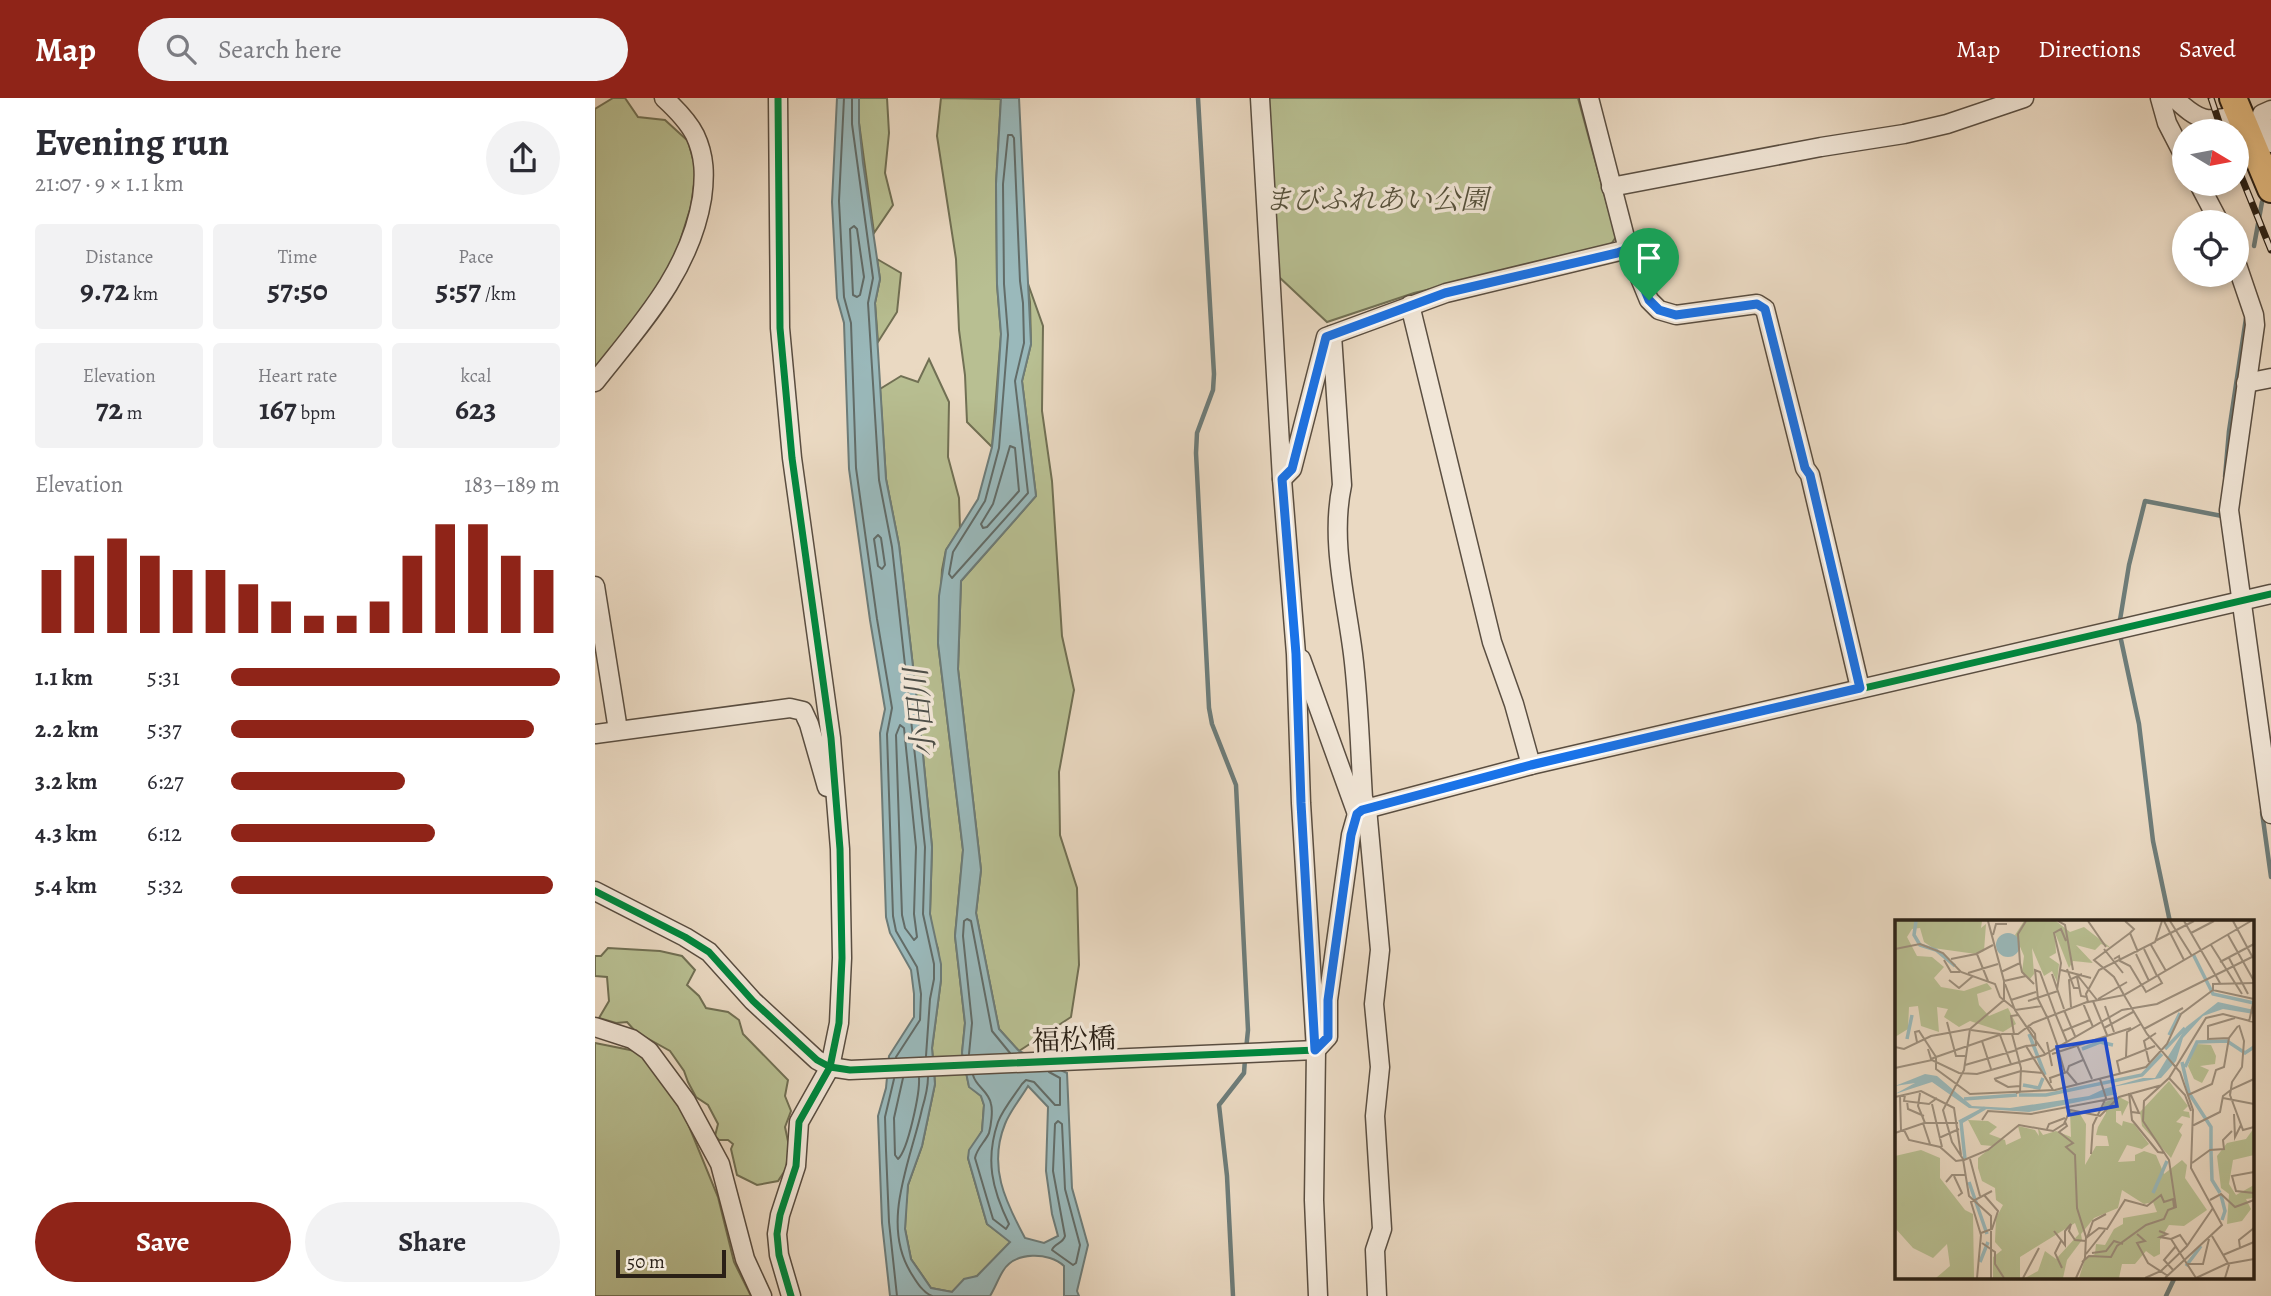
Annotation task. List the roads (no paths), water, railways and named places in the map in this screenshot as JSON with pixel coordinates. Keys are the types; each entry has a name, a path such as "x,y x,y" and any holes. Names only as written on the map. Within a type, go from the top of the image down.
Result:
{"highway":[{"path":"2252,107 2271,189"}],"street":[{"path":"595,382 674,279 690,242 699,211 704,184 702,154 686,121 664,98"},
{"path":"778,98 780,328 786,398 831,738 837,805 842,958 839,1023 830,1067 799,1122 796,1166 780,1215 777,1234 779,1255 791,1296"},
{"path":"1260,98 1282,479 1296,654 1307,1051 1318,1296"},
{"path":"1589,98 1628,249 1649,300 1659,310 1676,315 1757,304 1765,309 1805,468 1810,475 1860,688"},
{"path":"1611,187 1904,134 1947,124 2024,98"},
{"path":"2160,98 2172,133"},
{"path":"2174,98 2198,117 2215,121 2252,107 2271,143"},
{"path":"1282,479 1292,469 1326,337 1445,293 1628,249"},
{"path":"2244,287 2255,325 2229,509 2236,601 2271,814"},
{"path":"1410,305 1492,642 1514,704 1531,765"},
{"path":"1332,335 1342,485 1338,504 1341,582 1353,655 1362,811 1380,950 1374,1004 1380,1067 1375,1116 1382,1229 1375,1250 1377,1296"},
{"path":"2246,383 2271,378"},
{"path":"595,586 618,730"},
{"path":"1362,811 1531,765 2271,594"},
{"path":"1296,654 1301,660 1362,811 1351,835 1328,1000 1328,1037 1307,1051"},
{"path":"595,734 790,708 803,711 827,788 837,805"},
{"path":"595,891 709,952 753,1001 817,1060 830,1067"},
{"path":"595,1027 632,1039 649,1051 686,1101 720,1164 744,1259 762,1296"},
{"name":"福松橋","path":"830,1067 850,1070 1307,1051"}],"water":[{"path":"837,98 859,98 863,163 880,279 875,303 886,479 899,545 922,745 932,847 930,914 941,964 932,1048 935,1084 922,1146 908,1185 905,1229 911,1259 931,1288 952,1292 964,1279 977,1276 1010,1242 987,1224 968,1158 969,1150 982,1131 984,1105 981,1096 969,1087 962,1053 965,1023 955,936 963,850 938,643 939,596 946,550 978,499 992,447 1001,334 997,284 996,184 1001,98 1019,98 1031,344 1022,381 1036,496 961,581 958,669 981,870 976,913 999,1029 1019,1051 1067,1073 1072,1188 1088,1245 1077,1291 1079,1296 1064,1296 1064,1266 1050,1258 1032,1256 1008,1264 990,1296 890,1296 882,1223 878,1116 886,1088 889,1056 914,1017 914,994 911,970 890,933 886,917 880,733 885,709 849,469 844,323 837,298 832,202","holes":["1028,1086 1048,1107 1046,1171 1058,1236 1044,1243 1025,1238 1005,1197 998,1154 1005,1124"]}],"waterway":[{"path":"1198,98 1214,374 1213,390 1197,433 1196,453 1209,708 1212,724 1236,785 1248,1030 1246,1050"},
{"path":"2254,246 2262,202"},
{"path":"2225,477 2246,318"},
{"path":"2119,626 2129,565 2145,501 2222,516"},
{"path":"2120,635 2139,724 2153,841 2170,920"},
{"path":"2262,812 2271,877"},
{"path":"1233,1296 1227,1176 1219,1105 1244,1073 1245,1059"},
{"path":"2166,1296 2175,1278"}],"railway":[{"path":"2211,98 2218,119"},
{"path":"2249,196 2271,250"}],"park label":[{"name":"まびふれあい公園","path":"1376,200"}],"water label":[{"name":"小田川","path":"920,713"}]}
